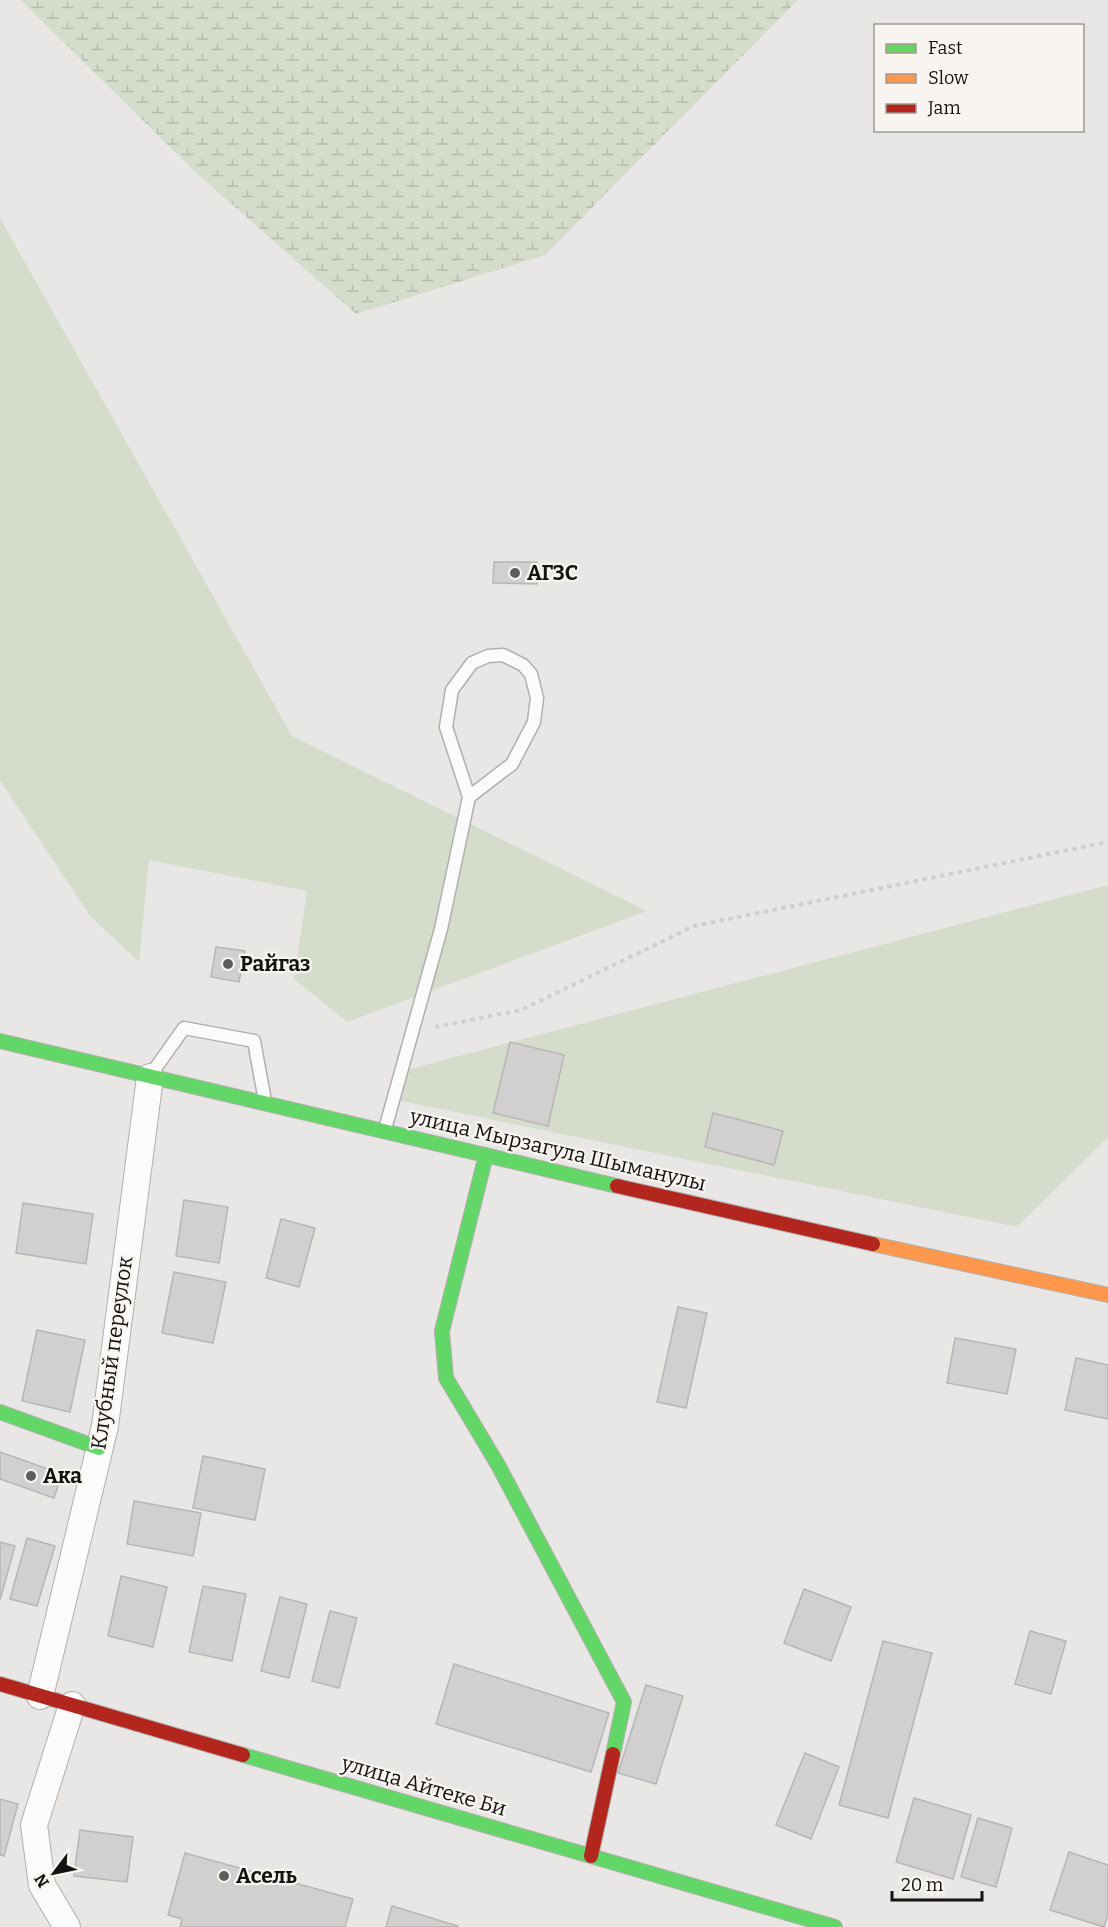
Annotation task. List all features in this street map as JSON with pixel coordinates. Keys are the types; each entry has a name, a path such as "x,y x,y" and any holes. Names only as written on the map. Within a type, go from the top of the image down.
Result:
{"street":[{"name":"улица Мырзагула Шыманулы","path":"0,1041 694,1204 1108,1294"},
{"name":"Клубный переулок","path":"40,1696 105,1426 150,1077"},
{"path":"486,1155 442,1331 446,1378 498,1465 624,1702 591,1856"},
{"path":"0,1412 99,1448"},
{"name":"улица Айтеке Би","path":"0,1684 835,1927"},
{"path":"67,1927 42,1885 34,1825 72,1705"}],"lane":[{"path":"384,1131 441,929 469,797 446,727 452,690 472,663 488,656 503,655 523,665 531,674 537,698 534,722 512,764 469,797"},
{"path":"150,1077 184,1028 254,1041 265,1102"}],"path":[{"path":"411,1031 521,1010 694,926 1108,842"}],"green space":[{"path":"21,0 798,0 545,255 356,314 192,169"},
{"path":"0,218 292,736 647,911 347,1022 294,979 307,891 149,860 139,962 90,916 0,781"},
{"path":"1108,885 1108,1137 1017,1227 401,1101 398,1072"}],"building":[{"name":"АГЗС","path":"494,562 537,562 537,584 493,583"},
{"name":"Райгаз","path":"216,947 245,951 239,982 211,977"},
{"path":"510,1042 564,1055 548,1126 493,1113"},
{"path":"713,1113 783,1131 774,1165 705,1147"},
{"path":"184,1200 228,1207 219,1263 176,1256"},
{"path":"23,1203 93,1214 86,1264 16,1253"},
{"path":"281,1219 315,1228 299,1287 266,1278"},
{"path":"174,1272 226,1282 213,1343 162,1333"},
{"path":"678,1307 707,1313 686,1408 657,1402"},
{"path":"37,1330 85,1340 70,1412 22,1401"},
{"path":"955,1338 1016,1349 1007,1394 947,1383"},
{"path":"1076,1358 1108,1365 1108,1419 1065,1410"},
{"name":"Ака","path":"0,1452 62,1474 54,1498 0,1479"},
{"path":"203,1456 265,1469 255,1520 193,1508"},
{"path":"134,1501 201,1513 193,1556 127,1544"},
{"path":"27,1538 55,1546 37,1606 10,1599"},
{"path":"0,1542 15,1546 0,1600"},
{"path":"121,1576 167,1587 153,1647 108,1636"},
{"path":"203,1586 246,1594 232,1661 189,1652"},
{"path":"804,1589 851,1607 831,1661 784,1643"},
{"path":"280,1597 307,1604 289,1678 261,1671"},
{"path":"330,1611 357,1618 339,1688 312,1681"},
{"path":"1030,1631 1066,1641 1051,1694 1015,1684"},
{"path":"883,1641 932,1653 888,1818 839,1805"},
{"path":"454,1664 609,1713 591,1772 436,1724"},
{"path":"646,1685 683,1696 656,1784 618,1773"},
{"path":"805,1753 839,1767 811,1839 776,1825"},
{"path":"914,1798 971,1815 953,1879 896,1862"},
{"path":"0,1799 18,1804 4,1856 0,1855"},
{"path":"978,1818 1012,1828 996,1887 961,1877"},
{"path":"80,1830 133,1837 127,1882 74,1876"},
{"path":"1069,1852 1108,1865 1108,1915 1104,1927 1050,1910"},
{"name":"Асель","path":"185,1853 353,1899 345,1927 180,1927 182,1919 168,1915"},
{"path":"392,1906 458,1926 386,1927"}],"traffic: fast":[{"path":"0,1041 617,1186"},
{"path":"486,1155 442,1331 446,1378 498,1465 624,1702 613,1754"},
{"path":"0,1412 99,1448"},
{"path":"243,1755 835,1927"}],"traffic: slow":[{"path":"873,1244 1108,1295"}],"traffic: jam":[{"path":"617,1186 873,1244"},
{"path":"0,1684 243,1755"},
{"path":"591,1856 613,1754"}],"place":[{"name":"АГЗС","path":"515,573"},
{"name":"Райгаз","path":"228,964"},
{"name":"Ака","path":"31,1476"},
{"name":"Асель","path":"224,1876"}]}
